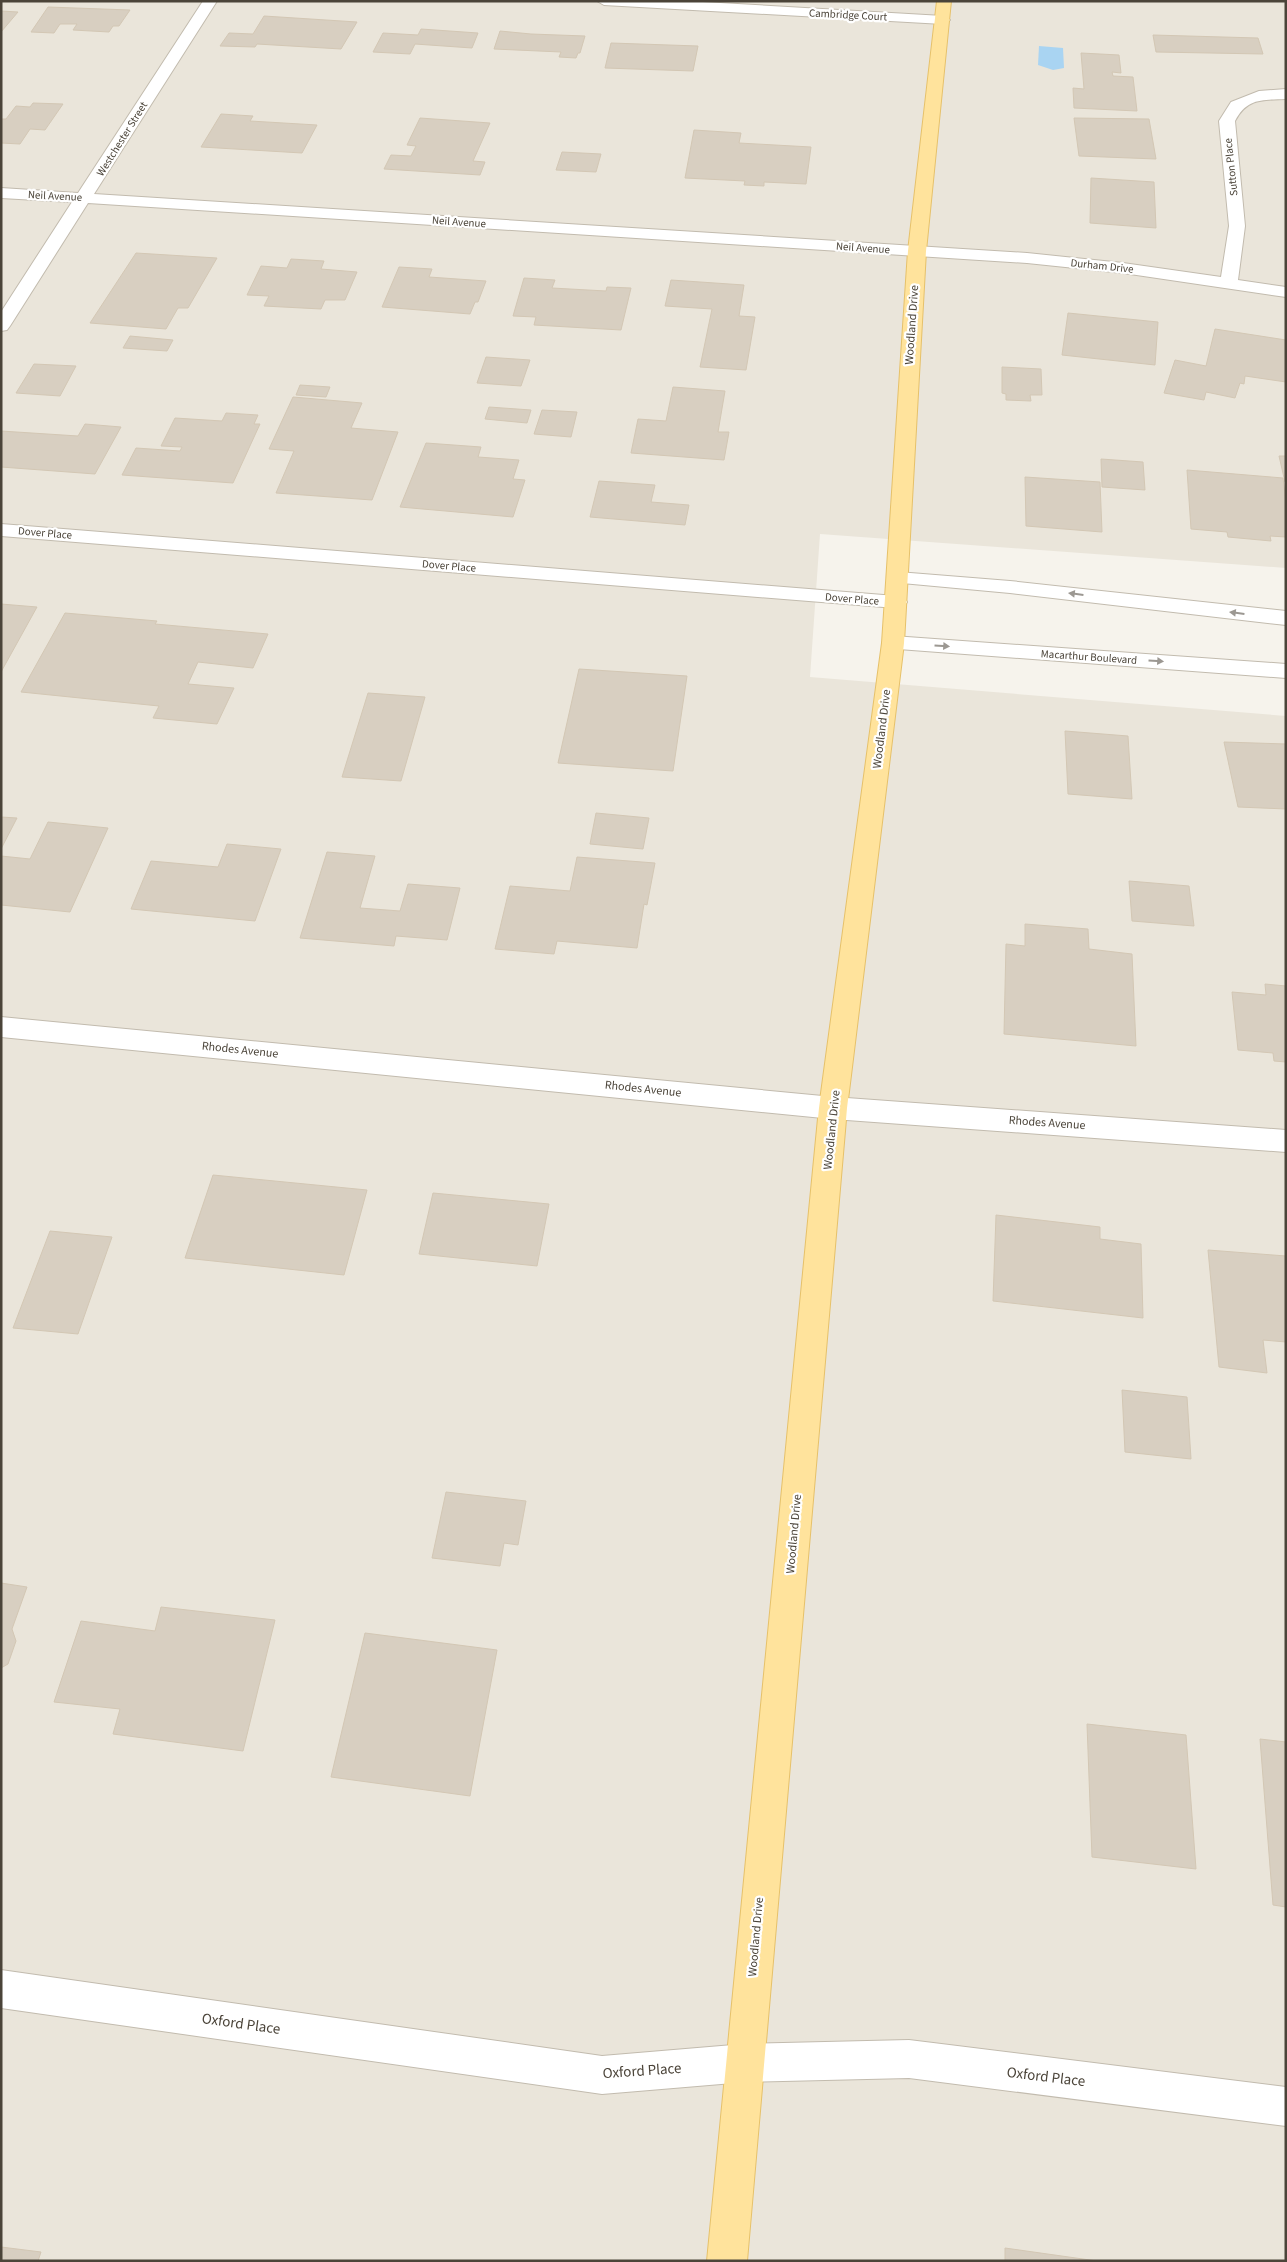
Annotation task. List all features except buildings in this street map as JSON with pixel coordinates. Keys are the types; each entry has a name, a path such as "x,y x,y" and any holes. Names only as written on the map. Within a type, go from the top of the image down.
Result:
{"main road":[{"name":"Woodland Drive","path":"727,2261 833,1108 893,643 917,251 944,1"}],"street":[{"name":"Westchester Street","path":"1,326 210,1"},
{"name":"Cambridge Court","path":"604,1 943,20"},
{"name":"Sutton Place","path":"1229,283 1237,226 1227,121 1236,105 1259,96 1286,94"},
{"name":"Neil Avenue","path":"1,193 917,251"},
{"name":"Durham Drive","path":"917,251 1027,258 1113,267 1286,292"},
{"name":"Dover Place","path":"1,530 896,602"},
{"path":"898,578 1010,587 1286,618"},
{"name":"Macarthur Boulevard","path":"893,643 1286,670"},
{"name":"Rhodes Avenue","path":"1,1027 833,1108 1286,1141"},
{"name":"Oxford Place","path":"1,1989 602,2075 745,2063 909,2060 1286,2107"}],"shaded area":[{"path":"1,1 1286,1 1286,568 820,534 810,677 1286,716 1286,2261 1,2261"}],"water":[{"path":"1039,46 1063,48 1064,68 1053,70 1038,65"}]}
